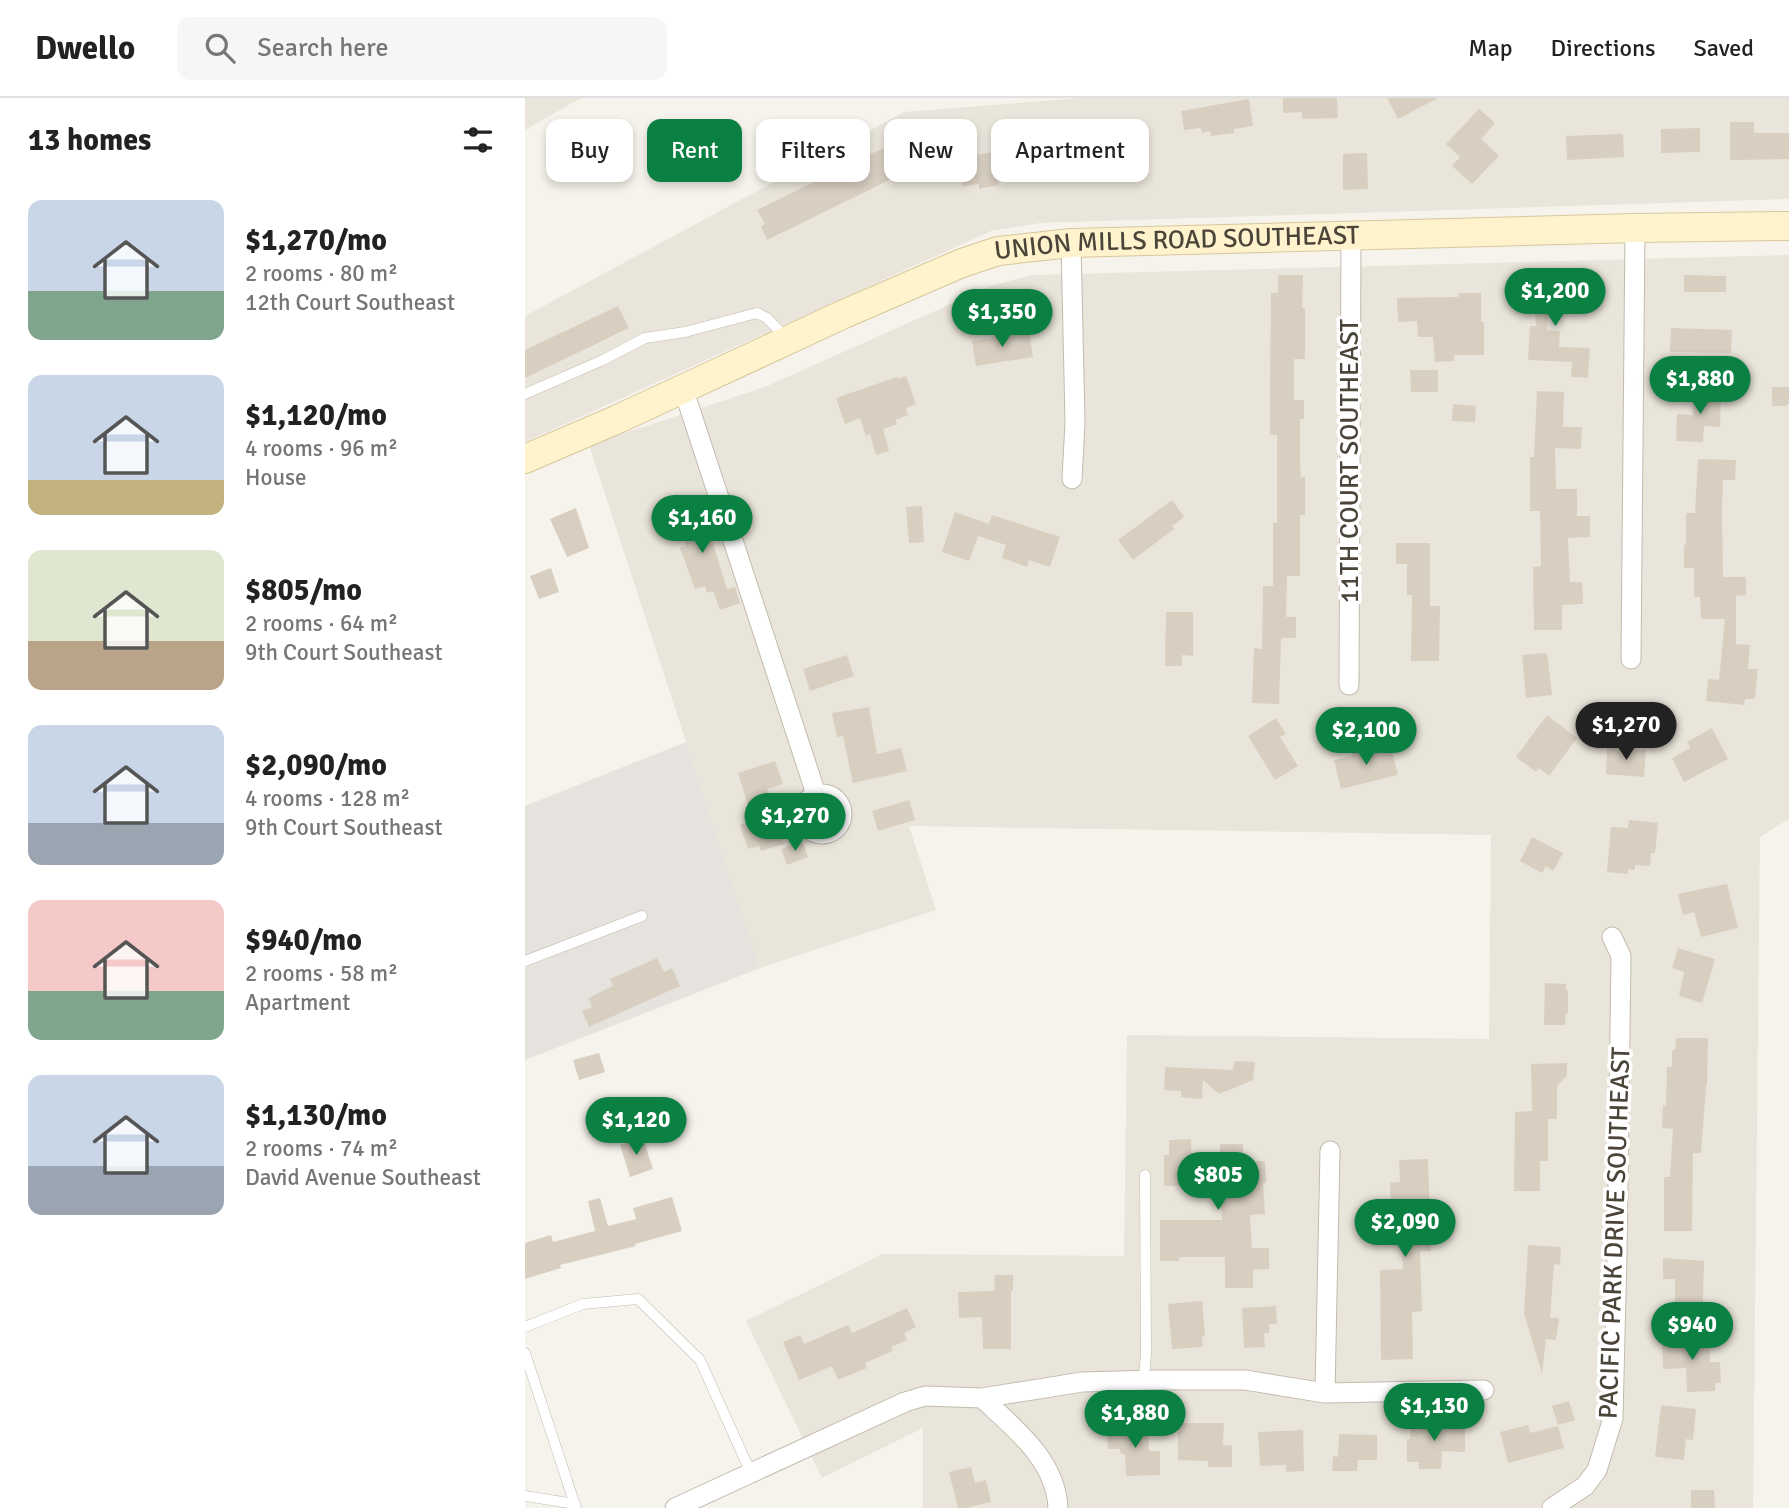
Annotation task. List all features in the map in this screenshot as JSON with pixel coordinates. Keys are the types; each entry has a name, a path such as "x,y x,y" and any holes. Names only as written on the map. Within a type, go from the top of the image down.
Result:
{"street":[{"name":"UNION MILLS ROAD SOUTHEAST","path":"525,459 844,314 962,263 998,251 1071,243 1789,226"},
{"path":"1632,659 1635,228"},
{"name":"11TH COURT SOUTHEAST","path":"1349,685 1350,237"},
{"path":"1071,243 1075,422 1072,479"},
{"path":"683,387 816,794"},
{"name":"PACIFIC PARK DRIVE SOUTHEAST","path":"1552,1508 1585,1486 1597,1470 1613,1418 1621,956 1612,937"},
{"path":"1325,1393 1330,1151"},
{"path":"675,1508 905,1402 925,1396 982,1398 1082,1382 1144,1380 1245,1380 1325,1393 1484,1390"},
{"path":"982,1398 1031,1445 1047,1468 1058,1493 1058,1508"}],"lane":[{"path":"525,394 603,360 645,338 685,332 757,313 767,318 788,340"},
{"path":"525,961 642,916"},
{"path":"1144,1380 1145,1175"},
{"path":"525,1327 583,1304 638,1299 700,1360 751,1473"},
{"path":"525,1353 576,1506 525,1496"}],"shaded area":[{"path":"525,98 581,98 525,130"},
{"path":"1080,98 1789,98 1789,199 1040,223 991,231 525,442 525,316 774,182 870,182 870,130 884,123 884,182 977,182 977,119 891,119 904,112"},
{"path":"1789,255 1789,819 1760,837 1753,1508 923,1508 923,1428 822,1478 746,1321 883,1254 1124,1256 1127,1035 1489,1039 1491,835 909,826 936,910 760,968 589,445 765,387 991,286 1032,275"},
{"path":"686,742 760,968 525,1060 525,806"}],"building":[{"path":"1283,98 1337,98 1338,118 1302,119 1302,112 1283,113"},
{"path":"1387,98 1438,98 1398,119"},
{"path":"1249,99 1253,126 1234,129 1234,133 1211,136 1210,131 1202,133 1201,128 1184,130 1181,111"},
{"path":"1479,109 1495,123 1481,139 1499,156 1472,184 1452,166 1460,157 1446,144"},
{"path":"1730,122 1754,122 1754,133 1789,133 1789,159 1730,160"},
{"path":"1700,128 1700,152 1661,153 1661,129"},
{"path":"1623,134 1624,157 1567,160 1566,136"},
{"path":"884,148 885,182 767,240 761,226 765,224 757,210 814,182 870,182 870,155"},
{"path":"991,152 991,182 999,182 999,185 979,189 979,184 962,186 961,182 977,182 977,155"},
{"path":"1367,153 1368,189 1343,190 1343,154"},
{"path":"1278,275 1303,275 1302,308 1305,308 1305,359 1294,359 1294,400 1304,400 1304,419 1300,419 1300,463 1301,477 1305,477 1305,515 1300,515 1300,576 1287,576 1286,617 1296,617 1296,638 1281,638 1279,704 1252,703 1254,648 1262,649 1263,586 1273,586 1273,523 1277,523 1277,435 1270,435 1270,391 1271,293 1278,293"},
{"path":"1684,275 1726,276 1726,292 1684,292"},
{"path":"1574,277 1576,301 1549,303 1547,330 1560,331 1559,347 1590,348 1588,378 1571,377 1572,362 1528,360 1530,326 1536,326 1533,281"},
{"path":"1459,293 1481,293 1484,355 1454,355 1454,361 1435,362 1433,337 1418,337 1417,321 1398,322 1397,298 1458,297"},
{"path":"618,306 629,328 525,378 525,350"},
{"path":"1671,328 1732,330 1731,353 1670,352"},
{"path":"1029,332 1033,357 976,366 972,341"},
{"path":"1410,370 1438,370 1438,392 1411,392"},
{"path":"906,376 916,404 906,408 908,415 895,420 897,424 883,429 889,451 876,455 870,434 866,436 860,418 845,424 836,398"},
{"path":"1772,387 1789,387 1787,406 1772,406"},
{"path":"1695,389 1721,390 1720,427 1704,426 1703,442 1676,441 1677,414 1693,415"},
{"path":"1537,391 1564,392 1563,427 1582,427 1581,449 1555,448 1556,489 1577,489 1577,516 1590,516 1590,537 1568,538 1570,582 1582,582 1583,604 1562,605 1562,630 1534,630 1533,567 1541,566 1540,511 1530,511 1530,457 1534,457"},
{"path":"1453,404 1476,406 1475,422 1452,421"},
{"path":"1698,459 1736,460 1735,480 1723,480 1723,577 1746,577 1746,595 1736,596 1736,644 1750,645 1748,669 1758,669 1755,699 1745,699 1744,705 1706,701 1708,679 1719,680 1725,619 1701,619 1700,597 1694,597 1694,568 1684,568 1686,513 1695,513"},
{"path":"691,495 706,539 711,537 727,589 735,587 740,603 720,610 713,591 707,593 705,586 695,589 680,548 686,546 671,503"},
{"path":"1172,500 1184,517 1172,526 1174,529 1133,560 1118,540"},
{"path":"922,506 924,542 909,543 906,507"},
{"path":"576,508 589,548 567,557 550,519"},
{"path":"955,512 989,524 992,515 1060,537 1050,567 1029,560 1027,567 1002,558 1006,545 978,536 969,561 942,552"},
{"path":"1396,543 1430,543 1430,606 1440,606 1439,661 1411,661 1412,595 1407,595 1407,564 1396,564"},
{"path":"551,568 559,592 539,599 530,576"},
{"path":"1166,612 1193,612 1193,656 1182,655 1182,666 1165,666"},
{"path":"1547,653 1552,695 1526,698 1522,655"},
{"path":"847,655 854,676 810,691 803,669"},
{"path":"869,707 877,754 901,748 907,771 853,783 843,736 837,737 832,713"},
{"path":"1547,715 1577,738 1549,776 1539,768 1536,772 1516,757"},
{"path":"1276,718 1286,734 1280,737 1298,766 1275,780 1248,736"},
{"path":"1712,728 1728,759 1684,782 1672,758 1690,748 1687,742"},
{"path":"1370,747 1371,752 1391,747 1398,775 1341,789 1334,760 1352,756 1351,752"},
{"path":"1607,748 1646,750 1644,777 1606,774"},
{"path":"775,761 783,784 767,789 784,844 761,851 759,846 748,849 740,825 753,821 738,773"},
{"path":"909,800 915,820 878,831 872,811"},
{"path":"1629,820 1658,823 1655,853 1651,853 1650,866 1635,865 1635,870 1628,869 1628,874 1607,872 1611,827 1628,828"},
{"path":"1532,837 1563,853 1553,871 1546,866 1542,873 1520,861"},
{"path":"802,841 808,857 787,865 781,849"},
{"path":"1727,884 1738,928 1701,937 1694,912 1683,915 1678,894"},
{"path":"1678,948 1715,959 1702,1003 1679,996 1684,972 1672,968"},
{"path":"657,958 664,972 672,968 680,986 589,1027 582,1011 592,1007 588,998 613,986 610,979"},
{"path":"1545,983 1566,984 1568,1014 1566,1013 1565,1025 1544,1025"},
{"path":"1676,1038 1708,1038 1701,1153 1693,1153 1692,1231 1664,1231 1664,1177 1670,1177 1673,1129 1662,1128 1663,1105 1666,1106 1667,1067 1672,1067 1672,1050 1675,1050"},
{"path":"599,1053 605,1072 579,1080 573,1060"},
{"path":"1234,1061 1255,1062 1253,1080 1219,1094 1203,1080 1202,1099 1181,1097 1181,1091 1164,1090 1165,1067 1233,1070"},
{"path":"1567,1063 1567,1076 1557,1086 1557,1119 1548,1119 1548,1161 1540,1161 1540,1191 1514,1191 1515,1112 1532,1111 1531,1064"},
{"path":"643,1138 653,1169 630,1177 620,1145"},
{"path":"1191,1139 1192,1163 1220,1162 1220,1144 1243,1144 1243,1161 1265,1161 1265,1214 1250,1215 1252,1248 1269,1248 1269,1269 1253,1270 1253,1288 1225,1288 1225,1257 1179,1257 1179,1261 1160,1261 1160,1220 1222,1220 1220,1185 1164,1186 1164,1155 1169,1155 1169,1140"},
{"path":"1428,1159 1431,1251 1420,1251 1422,1311 1412,1312 1413,1359 1381,1360 1380,1270 1403,1269 1401,1231 1388,1231 1387,1210 1391,1210 1390,1183 1400,1182 1399,1160"},
{"path":"672,1197 682,1231 635,1244 636,1246 560,1265 561,1268 525,1279 525,1243 551,1235 553,1242 595,1231 588,1201 600,1198 608,1226 636,1219 633,1208"},
{"path":"1528,1245 1561,1247 1560,1265 1554,1264 1550,1318 1559,1318 1556,1340 1546,1339 1542,1374 1524,1313"},
{"path":"1663,1258 1704,1261 1703,1302 1675,1302 1675,1279 1663,1279"},
{"path":"995,1275 1013,1275 1011,1349 983,1349 982,1317 959,1318 958,1292 994,1291"},
{"path":"1202,1301 1205,1336 1202,1336 1203,1347 1172,1349 1168,1304"},
{"path":"1276,1306 1277,1324 1269,1324 1269,1333 1264,1333 1265,1347 1244,1348 1242,1308"},
{"path":"907,1308 916,1327 904,1333 907,1340 891,1347 893,1351 865,1363 867,1368 838,1380 832,1366 799,1380 783,1342 800,1335 804,1344 848,1325 852,1333"},
{"path":"1709,1337 1710,1362 1720,1362 1721,1383 1715,1383 1715,1391 1687,1392 1686,1368 1663,1369 1662,1339"},
{"path":"1569,1401 1575,1420 1558,1425 1552,1406"},
{"path":"1661,1405 1696,1409 1693,1440 1686,1439 1684,1460 1655,1457"},
{"path":"1178,1423 1224,1423 1223,1445 1232,1446 1232,1467 1208,1467 1208,1461 1178,1460"},
{"path":"1465,1423 1465,1452 1442,1451 1441,1469 1419,1469 1419,1462 1407,1462 1407,1439 1410,1439 1411,1424"},
{"path":"1528,1425 1530,1433 1558,1426 1564,1448 1508,1463 1500,1432"},
{"path":"1148,1426 1149,1451 1160,1451 1160,1475 1126,1476 1125,1454 1121,1454 1120,1449 1108,1449 1107,1427"},
{"path":"1303,1430 1304,1471 1286,1472 1286,1465 1260,1466 1258,1432"},
{"path":"1339,1434 1377,1435 1377,1460 1358,1460 1357,1471 1332,1471 1333,1456 1338,1457"},
{"path":"971,1467 975,1483 986,1480 991,1502 958,1508 949,1472"},
{"path":"1691,1490 1714,1490 1715,1508 1691,1508"}]}
